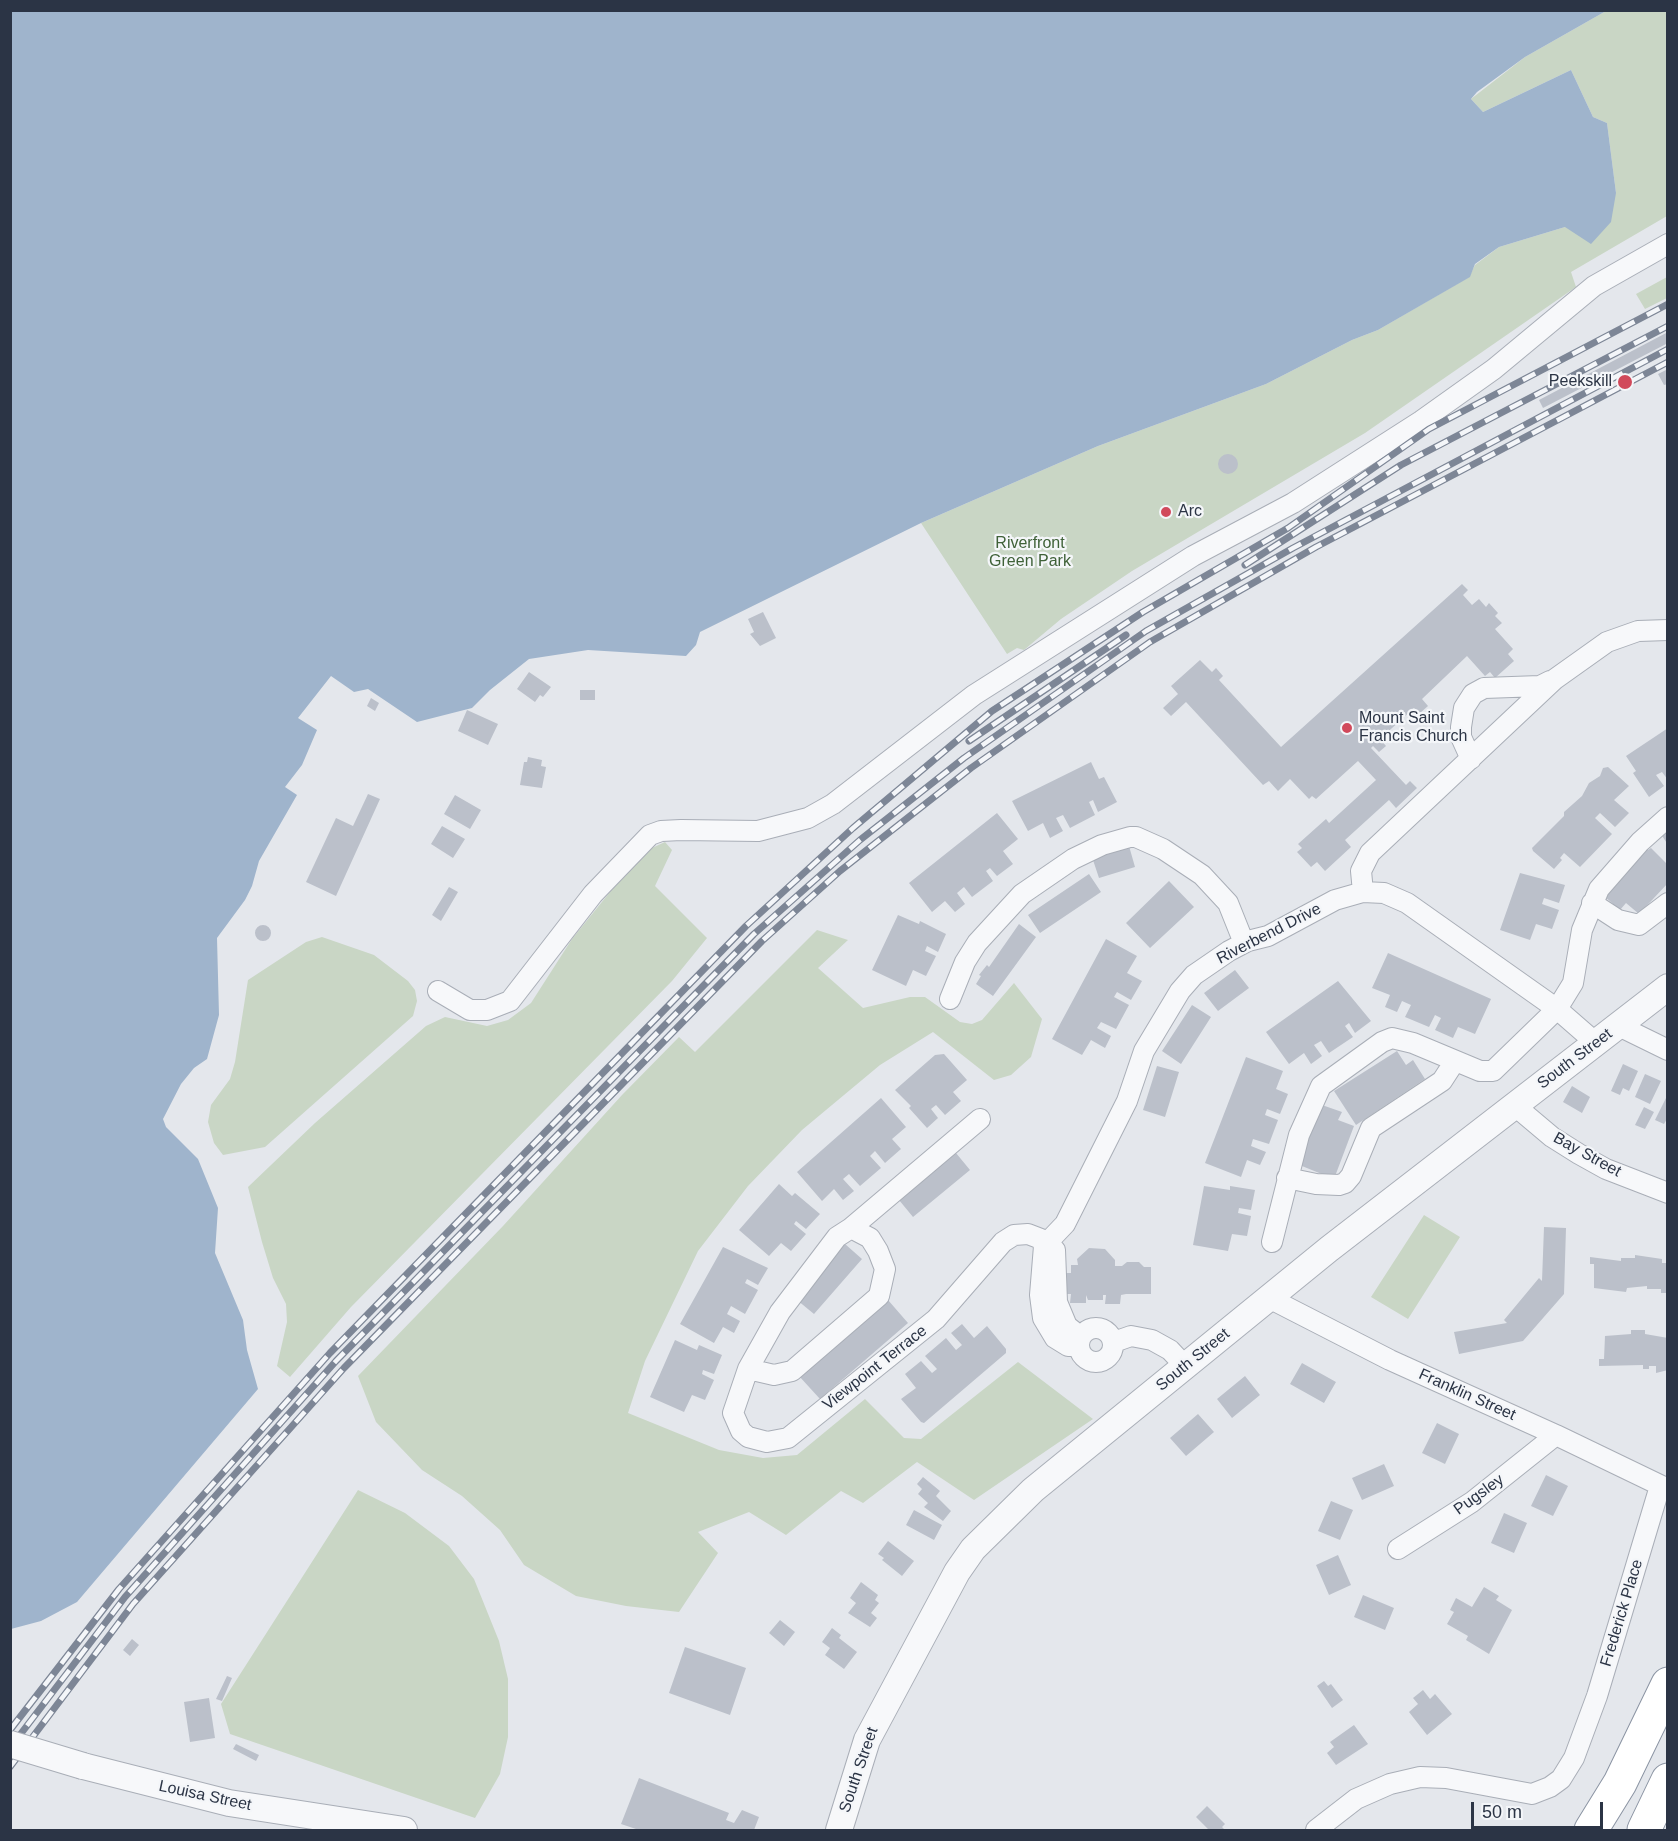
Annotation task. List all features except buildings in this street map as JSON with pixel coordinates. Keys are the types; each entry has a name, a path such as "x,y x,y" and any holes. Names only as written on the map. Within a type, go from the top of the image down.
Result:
{"highway":[{"path":"1591,1830 1620,1783 1668,1684"},
{"path":"1616,1830 1668,1717"},
{"path":"1644,1830 1668,1780"},
{"path":"1660,1830 1668,1812"}],"street":[{"path":"438,991 470,1010 487,1010 510,1001 594,894 650,835 681,830 758,831 808,818 833,804 974,695 1193,556 1293,503 1421,421 1494,369 1594,286 1668,244"},
{"path":"1363,892 1361,871 1370,853 1555,679 1607,642 1638,631 1668,630"},
{"path":"1471,759 1461,737 1461,727 1464,708 1473,694 1484,688 1540,686 1555,679"},
{"path":"1272,1242 1287,1178 1315,1096 1321,1086 1337,1073 1392,1038 1402,1039 1480,1071 1493,1071 1557,1009 1573,983 1582,930 1592,903 1609,877 1640,842 1668,817"},
{"path":"950,999 964,962 977,943 1022,894 1073,859 1102,845 1130,837 1151,842 1178,857 1214,887 1232,910 1244,943"},
{"name":"Riverbend Drive","path":"1049,1242 1065,1224 1126,1101 1144,1051 1180,991 1194,975 1244,943 1268,936 1335,900 1363,892 1384,893 1407,903 1557,1009 1596,1044"},
{"path":"1592,903 1618,920 1639,926 1668,903"},
{"name":"South Street","path":"839,1830 867,1740 957,1572 973,1549 1034,1490 1269,1298 1668,987"},
{"path":"1619,1026 1668,1050"},
{"path":"1287,1178 1316,1185 1345,1183 1351,1176 1371,1128 1442,1081 1455,1061"},
{"name":"Bay Street","path":"1514,1105 1552,1137 1579,1154 1606,1169 1668,1193"},
{"name":"Viewpoint Terrace","path":"980,1119 837,1238 780,1312 748,1369 733,1406 736,1423 741,1431 758,1441 788,1438 936,1320 1003,1242 1014,1235 1028,1234 1049,1242"},
{"path":"748,1369 774,1375 792,1371 830,1342 879,1296 885,1269 878,1251 870,1238 851,1228"},
{"path":"1049,1242 1057,1302 1067,1326 1080,1342 1088,1360 1101,1362 1111,1354 1114,1341 1106,1330 1099,1328 1085,1331 1080,1342"},
{"name":"Franklin Street","path":"1269,1298 1390,1360 1664,1487"},
{"path":"1114,1341 1131,1336 1152,1340 1170,1350 1185,1366"},
{"name":"Pugsley","path":"1398,1549 1472,1502 1556,1435"},
{"name":"Frederick Place","path":"1316,1830 1356,1799 1390,1784 1420,1777 1446,1778 1532,1794 1562,1779 1581,1740 1664,1487"},
{"name":"Louisa Street","path":"10,1744 83,1766 230,1803 404,1830"}],"green space":[{"name":"Riverfront Green Park","path":"1606,11 1667,11 1667,216 1571,272 1576,287 1365,433 1132,571 1061,619 1024,650 1017,648 1007,654 921,523 1098,446 1266,384 1352,340 1378,330 1469,277 1475,265 1499,247 1565,227 1616,193 1607,123 1593,117 1571,70 1483,112 1471,99 1525,57"},
{"path":"1667,277 1667,298 1645,309 1636,294"},
{"path":"665,842 672,850 655,886 707,938 672,981 351,1307 290,1377 277,1366 287,1322 286,1304 273,1278 248,1187 315,1123 426,1026 445,1017 487,1026 508,1020 531,1003 572,939 614,887 652,848"},
{"path":"817,930 848,940 818,968 863,1008 910,997 925,997 960,1022 972,1024 982,1020 1014,983 1042,1019 1031,1057 1011,1075 994,1080 933,1032 880,1065 802,1130 748,1186 698,1251 645,1361 628,1413 719,1450 763,1458 797,1455 865,1399 904,1438 921,1439 1018,1362 1093,1419 974,1500 917,1462 863,1503 841,1491 786,1535 749,1512 698,1532 718,1553 679,1612 626,1606 576,1596 524,1565 500,1530 462,1496 422,1470 376,1422 358,1376 503,1226 622,1095 679,1037 695,1052"},
{"path":"322,937 374,955 408,981 415,990 417,1001 413,1016 265,1147 223,1155 214,1143 208,1122 211,1105 230,1079 235,1062 248,980 306,942"},
{"path":"1424,1215 1460,1237 1408,1319 1371,1297"},
{"path":"358,1490 405,1513 449,1546 474,1579 499,1641 508,1679 508,1737 500,1774 475,1818 230,1734 221,1704"}],"water":[{"path":"10,11 1606,11 1525,57 1477,92 1471,99 1483,112 1571,70 1593,117 1607,123 1616,193 1611,222 1591,244 1565,227 1499,247 1475,264 1470,277 1378,330 1352,340 1266,384 1098,446 921,523 700,632 696,645 686,656 588,650 529,659 490,690 472,708 417,722 368,689 354,692 331,676 298,718 317,730 302,765 285,787 297,795 259,861 252,886 245,900 217,938 219,1015 207,1059 194,1068 181,1084 163,1119 166,1127 198,1159 218,1208 215,1253 243,1320 247,1350 258,1389 77,1602 41,1621 11,1629"}],"railway":[{"path":"10,1730 119,1589 330,1353 746,926 853,828 992,711 1143,612 1288,528 1429,429 1668,304"},
{"path":"1245,565 1401,465 1668,326"},
{"path":"10,1748 125,1597 336,1361 754,934 860,840 964,758 1146,631 1293,548 1668,349"},
{"path":"10,1767 133,1604 344,1368 762,941 840,871 971,768 1150,642 1316,547 1668,362"},
{"path":"969,741 1126,635"}],"place":[{"name":"Peekskill","path":"1625,382"},
{"name":"Arc","path":"1166,512"},
{"name":"Mount Saint Francis Church","path":"1347,728"}]}
